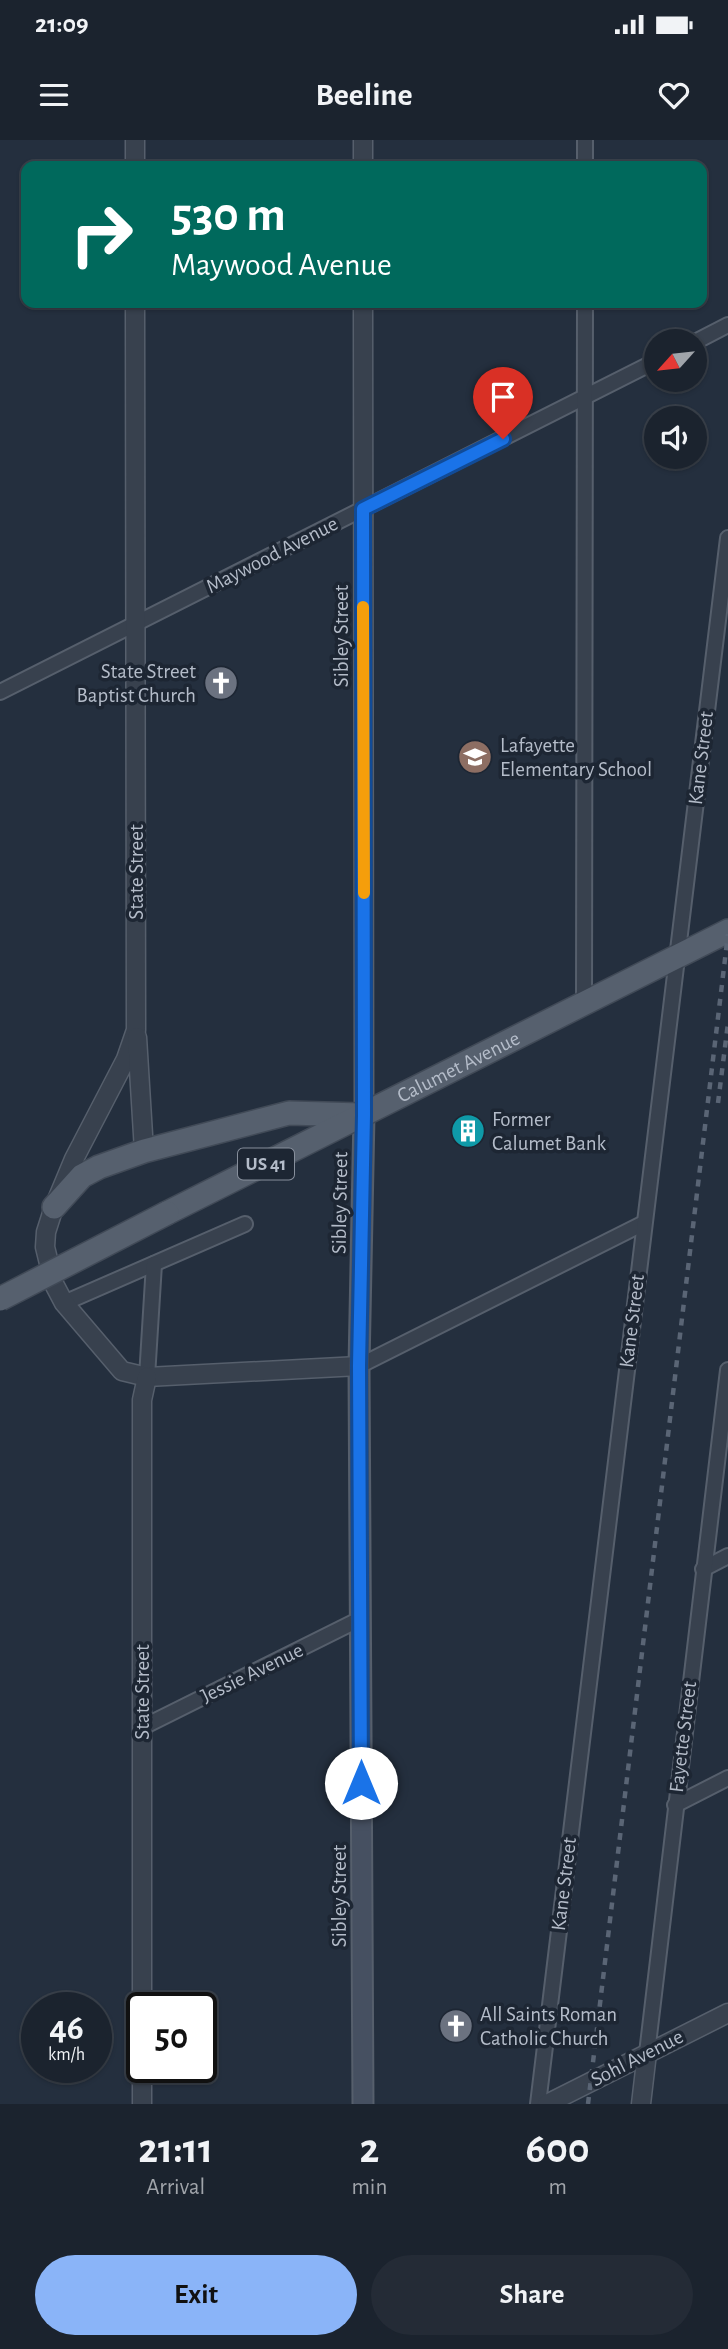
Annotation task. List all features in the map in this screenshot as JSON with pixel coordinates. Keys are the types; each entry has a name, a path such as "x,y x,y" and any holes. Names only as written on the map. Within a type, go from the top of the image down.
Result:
{"main road":[{"name":"Calumet Avenue","path":"0,1299 728,931"},
{"path":"54,1207 82,1176 144,1151 289,1113 364,1115"},
{"name":"Sibley Street","path":"363,2104 359,1366 364,1115"}],"street":[{"path":"135,140 135,161"},
{"path":"363,140 363,161"},
{"path":"585,140 585,161"},
{"name":"State Street","path":"135,308 136,1030 126,1059 74,1159 54,1207 46,1232 45,1247 54,1284 64,1304 122,1371 146,1377"},
{"name":"Sibley Street","path":"363,308 364,1115"},
{"path":"584,1004 585,308"},
{"path":"707,336 728,325"},
{"name":"Maywood Avenue","path":"0,692 644,367"},
{"name":"Kane Street","path":"538,2104 728,538"},
{"path":"136,1030 144,1151"},
{"path":"146,1377 359,1366 644,1223"},
{"path":"64,1304 245,1224"},
{"name":"State Street","path":"142,1992 142,1400 146,1377 153,1264"},
{"name":"Fayette Street","path":"641,2104 728,1370"},
{"path":"703,1569 728,1556"},
{"name":"Jessie Avenue","path":"143,1727 360,1619"},
{"path":"675,1805 728,1778"},
{"name":"Sohl Avenue","path":"547,2104 728,2013"},
{"path":"142,2083 142,2104"}],"railway":[{"path":"588,2104 728,934"},
{"path":"718,1103 728,1023"}],"slow traffic":[{"path":"363,607 364,893"}],"place":[{"name":"State Street Baptist Church","path":"221,683"},
{"name":"Lafayette Elementary School","path":"475,757"},
{"name":"Former Calumet Bank","path":"468,1131"},
{"name":"All Saints Roman Catholic Church","path":"456,2026"}],"route":[{"path":"361,1783 359,1366 364,1115 363,509 503,439"}]}
